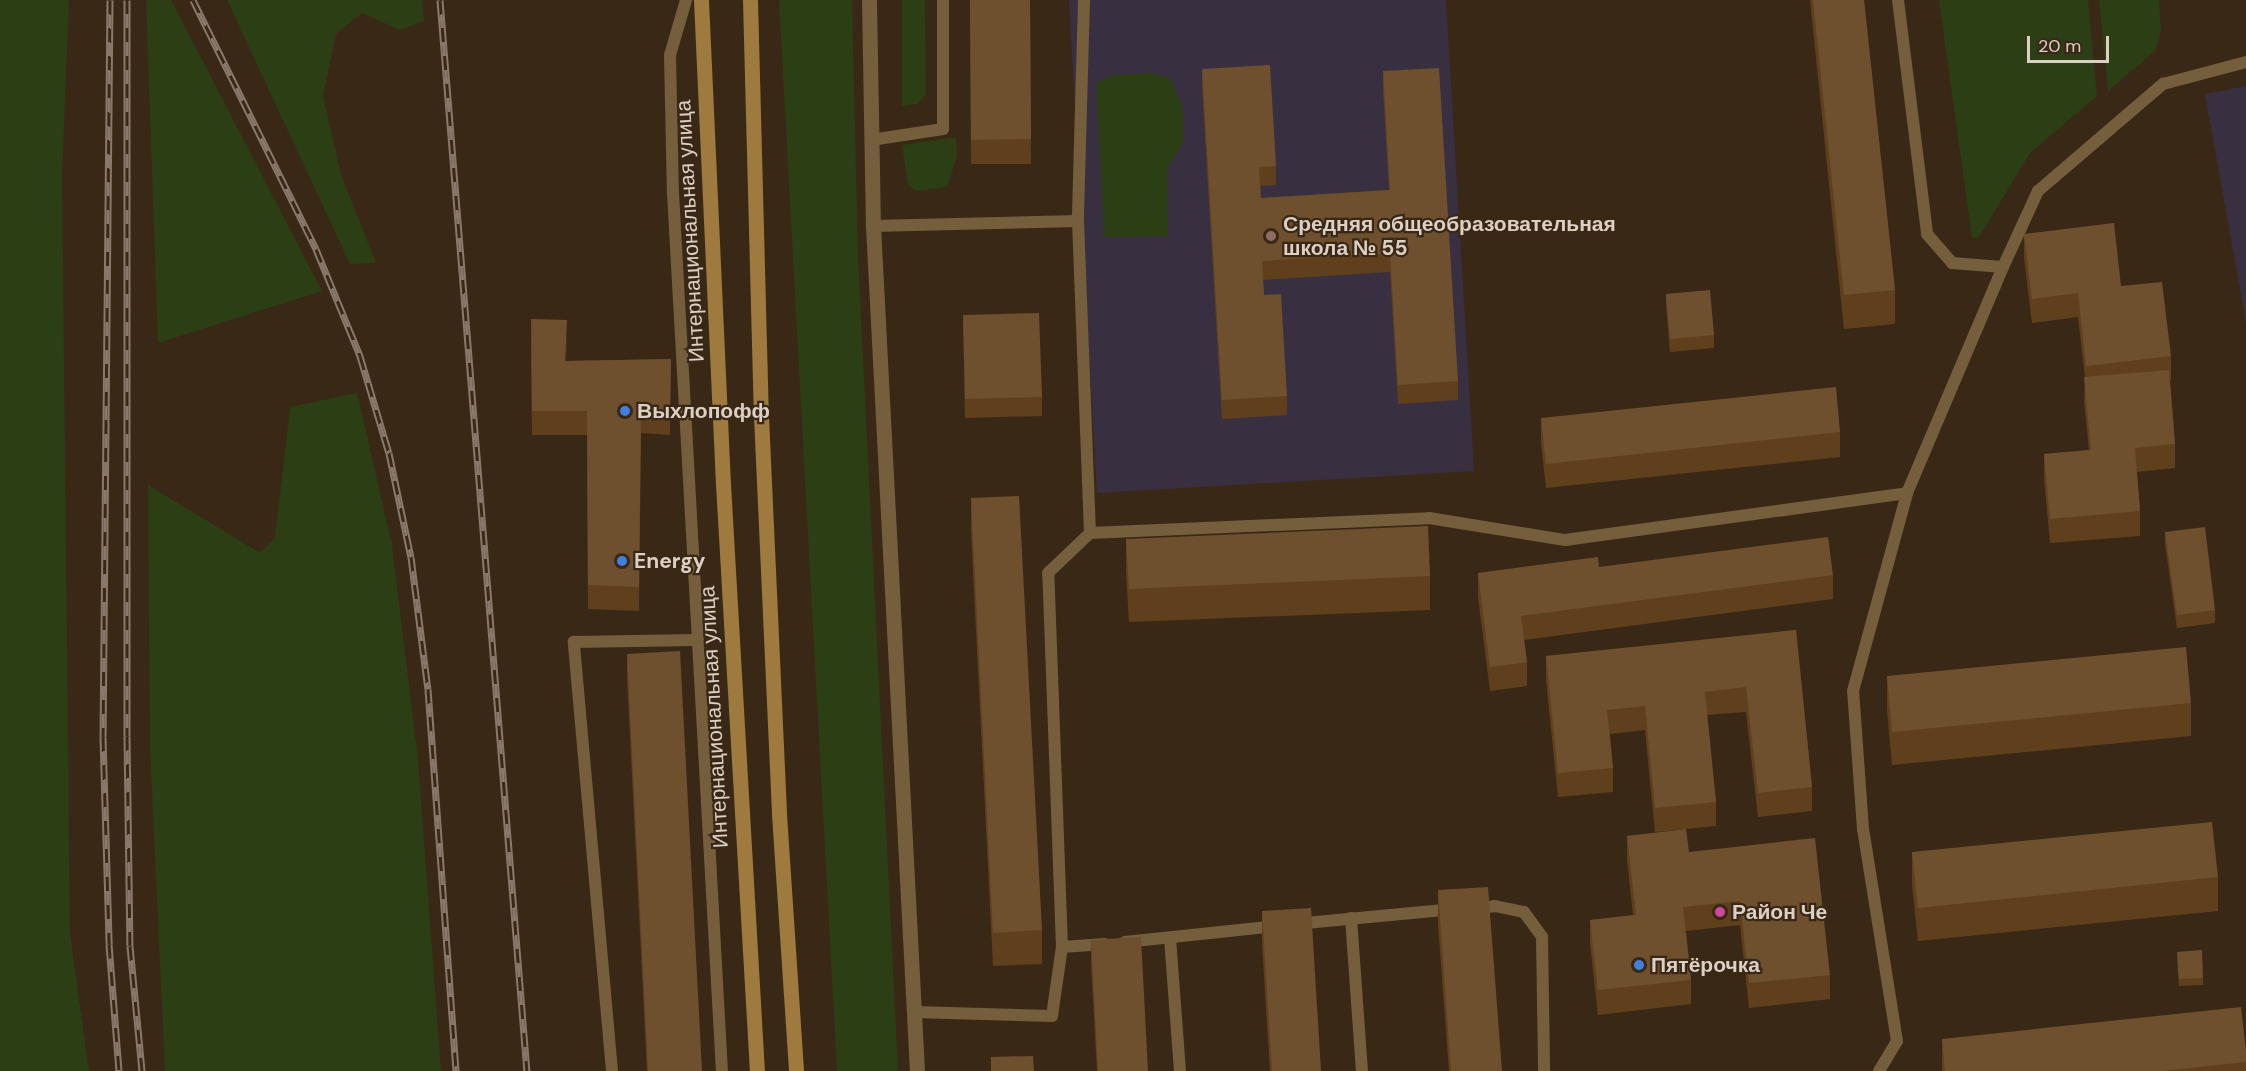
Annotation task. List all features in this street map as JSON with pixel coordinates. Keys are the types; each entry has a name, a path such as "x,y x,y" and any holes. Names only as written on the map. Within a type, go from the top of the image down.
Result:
{"main road":[{"name":"Интернациональная улица","path":"701,0 724,508 757,1071"},
{"path":"750,0 762,428 796,1071"}],"street":[{"path":"869,0 873,226 917,1071"}],"lane":[{"path":"686,0 670,55 695,640 722,1071"},
{"path":"871,140 944,129 943,0"},
{"path":"1084,0 1078,220 1090,533"},
{"path":"1898,0 1927,234 1952,263 2003,267"},
{"path":"1879,1071 1897,1041 1863,829 1852,691 1907,493 2003,267 2038,191 2163,84 2246,62"},
{"path":"873,226 1078,220"},
{"path":"914,1012 1052,1016 1062,947 1048,573 1090,533 1429,518 1565,540 1907,493"},
{"path":"612,1071 574,642 695,640"},
{"path":"1062,947 1495,906 1524,912 1542,937 1544,1071"},
{"path":"1351,918 1362,1071"},
{"path":"1170,938 1180,1071"}],"shaded area":[{"name":"Средняя общеобразовательная школа № 55","path":"1069,0 1446,0 1474,471 1097,493"},
{"path":"2246,86 2246,323 2205,94"}],"green space":[{"path":"0,0 69,0 62,176 70,934 89,1071 0,1071"},
{"path":"146,0 171,0 322,291 158,343"},
{"path":"227,0 422,0 424,21 400,30 362,13 336,34 323,96 341,175 376,263 350,264"},
{"path":"779,0 852,0 858,256 898,1071 837,1071"},
{"path":"902,0 925,0 926,94 918,104 902,106"},
{"path":"1939,0 2088,0 2097,96 2030,153 1979,237 1972,238"},
{"path":"2099,0 2159,0 2161,32 2155,51 2108,91"},
{"path":"1151,73 1170,78 1183,107 1183,143 1167,168 1168,236 1104,237 1096,83 1113,75"},
{"path":"956,137 957,156 947,187 917,191 908,186 902,145"},
{"path":"357,393 392,545 418,760 441,1071 165,1071 150,750 148,485 260,553 275,538 290,407"}],"building":[{"path":"970,0 1030,0 1031,139 971,140"},
{"path":"1813,0 1864,0 1895,290 1844,295"},
{"path":"1270,65 1276,166 1259,167 1261,198 1390,190 1383,71 1439,68 1458,381 1398,385 1390,253 1262,261 1264,295 1281,294 1287,396 1222,400 1202,69"},
{"path":"2114,223 2121,286 2162,282 2171,356 2086,366 2078,293 2032,299 2024,234"},
{"path":"1710,290 1714,335 1670,339 1666,294"},
{"path":"1039,313 1042,397 965,399 963,315"},
{"path":"531,319 567,320 565,361 671,359 670,410 641,409 639,587 588,585 587,411 532,411"},
{"path":"2169,370 2175,444 2135,448 2140,511 2050,519 2044,454 2091,450 2084,377"},
{"path":"1836,387 1840,432 1546,464 1541,418"},
{"path":"1019,496 1042,930 993,933 971,498"},
{"path":"1428,526 1430,576 1129,589 1126,539"},
{"path":"2205,527 2215,610 2177,615 2165,532"},
{"path":"1828,537 1833,575 1521,616 1527,662 1490,667 1478,573 1598,557 1599,567"},
{"path":"1796,630 1812,787 1758,793 1746,687 1705,692 1716,802 1655,808 1645,706 1607,710 1613,768 1558,773 1546,656"},
{"path":"2186,647 2191,703 1892,732 1887,676"},
{"path":"680,651 702,1071 648,1071 627,654"},
{"path":"2212,822 2218,877 1918,908 1912,852"},
{"path":"1686,829 1689,852 1815,838 1830,975 1749,983 1740,901 1683,907 1691,980 1598,990 1590,920 1636,915 1627,836"},
{"path":"1488,887 1502,1071 1451,1071 1438,890"},
{"path":"1311,908 1321,1071 1272,1071 1262,911"},
{"path":"1141,937 1148,1071 1098,1071 1091,940"},
{"path":"2202,950 2203,978 2179,979 2177,952"},
{"path":"2241,1007 2246,1062 2162,1071 1945,1071 1942,1039"},
{"path":"1033,1056 1034,1071 991,1071 991,1057"}],"railway":[{"path":"110,0 103,737 109,944 119,1071"},
{"path":"127,0 127,736 130,946 142,1071"},
{"path":"193,0 316,249 360,356 389,453 411,557 428,689 456,1071"},
{"path":"440,0 527,1071"}],"place":[{"name":"Средняя общеобразовательная школа № 55","path":"1271,236"},
{"name":"Выхлопофф","path":"625,411"},
{"name":"Energy","path":"622,561"},
{"name":"Район Че","path":"1720,912"},
{"name":"Пятёрочка","path":"1639,965"}]}
